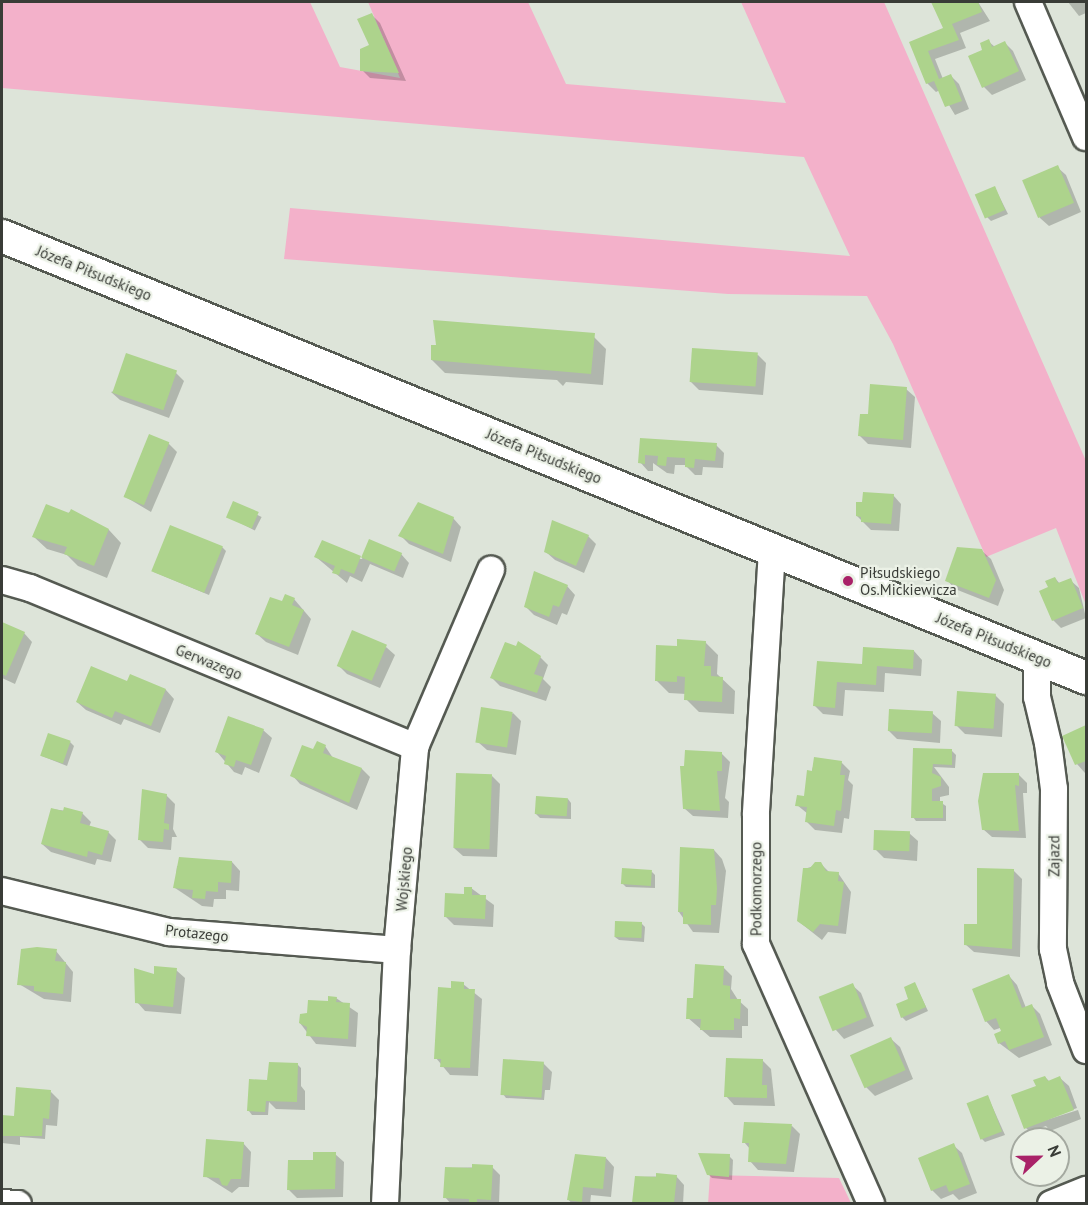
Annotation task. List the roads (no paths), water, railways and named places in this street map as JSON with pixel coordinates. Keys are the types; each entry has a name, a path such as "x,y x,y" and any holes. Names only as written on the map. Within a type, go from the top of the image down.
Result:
{"street":[{"path":"1028,2 1086,137"},
{"name":"Józefa Piłsudskiego","path":"2,236 1086,678"},
{"name":"Podkomorzego","path":"772,550 756,815 756,944 872,1203"},
{"name":"Wojskiego","path":"385,1203 398,950 415,747 491,570"},
{"name":"Gerwazego","path":"2,580 30,588 415,747"},
{"name":"Zajazd","path":"1037,658 1037,697 1048,743 1053,789 1054,957 1086,1050"},
{"name":"Protazego","path":"2,891 169,932 398,950"},
{"path":"1051,1203 1086,1190"},
{"path":"2,1203 18,1203"}],"place":[{"name":"Piłsudskiego Os.Mickiewicza","path":"848,581"}]}
